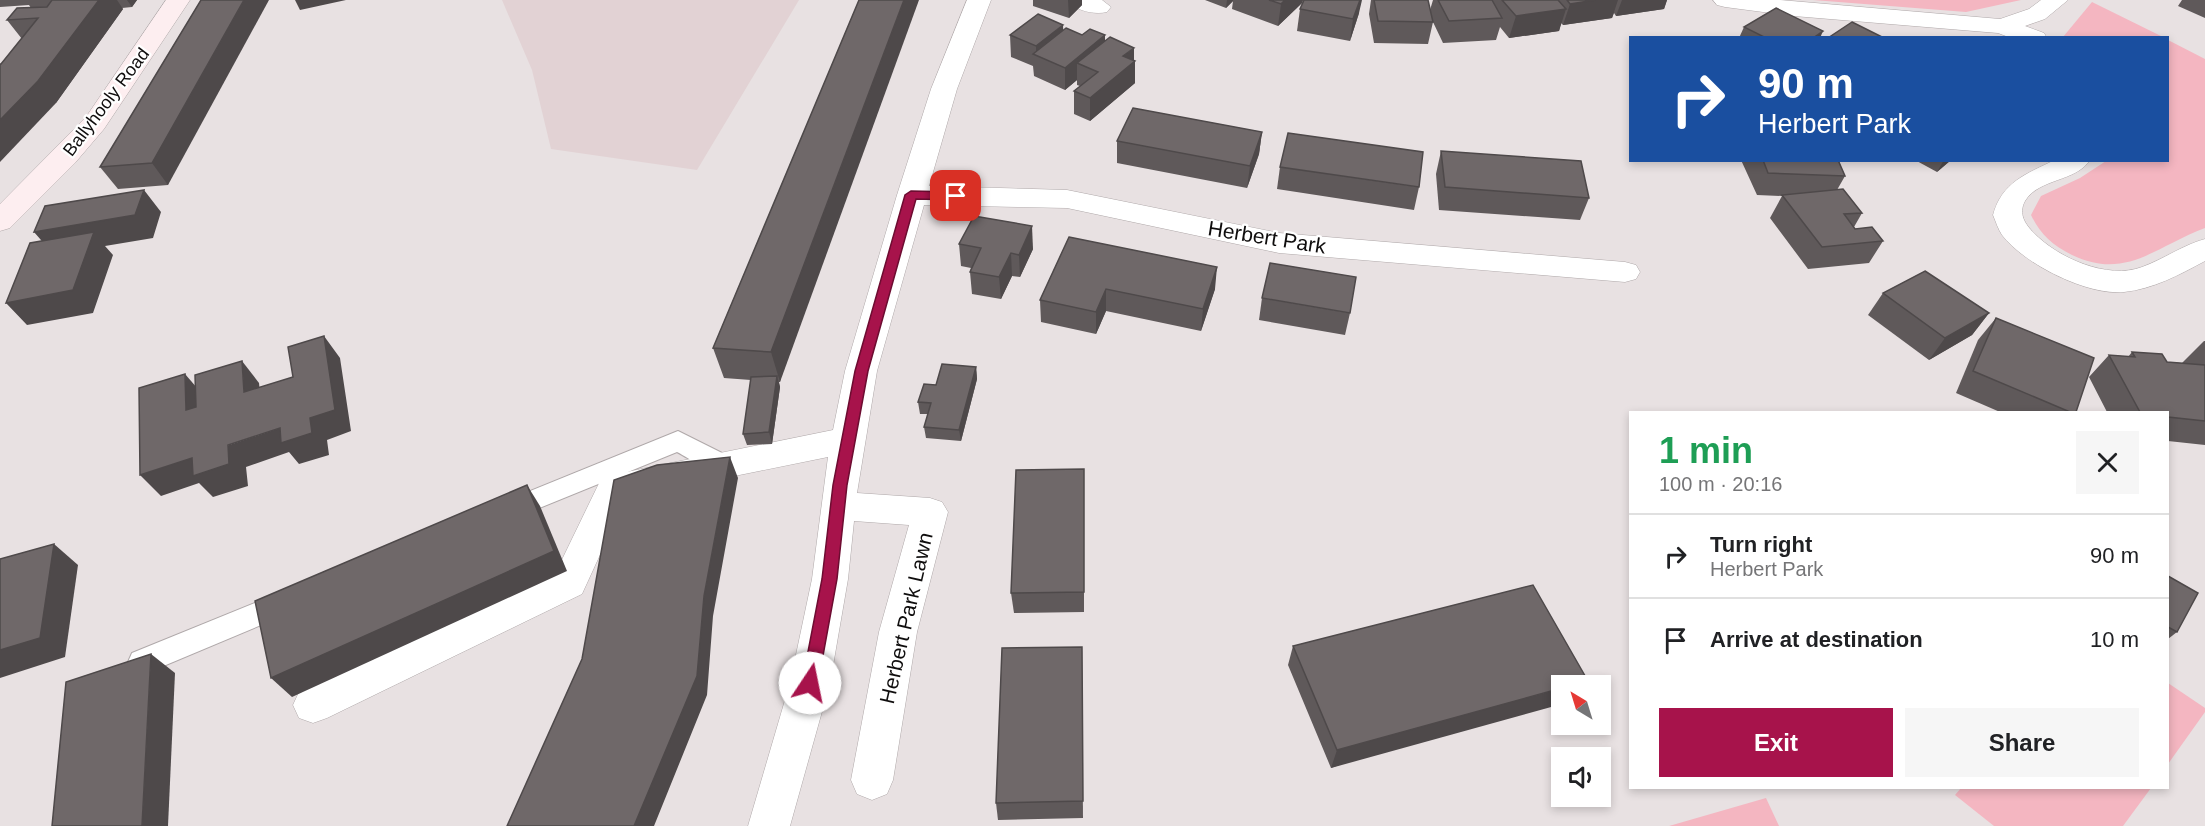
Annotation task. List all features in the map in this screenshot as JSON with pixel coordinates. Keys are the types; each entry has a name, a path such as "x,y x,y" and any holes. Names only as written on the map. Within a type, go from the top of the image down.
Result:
{"main road":[{"name":"Ballyhooly Road","path":"0,221 65,157 95,123 183,1"}],"street":[{"path":"769,826 810,683 830,579 838,506 861,371 944,89 979,0"},
{"path":"1725,0 1794,9 2002,26 2030,36"},
{"path":"2002,26 2037,14 2056,0"},
{"path":"2074,162 2064,169 2031,182 2010,200 2006,210 2007,221 2020,237 2040,254 2087,276 2118,282 2152,277 2205,249"},
{"name":"Herbert Park","path":"911,195 1067,199 1279,243 1625,272"},
{"path":"313,705 569,583 614,487 849,440"},
{"name":"Herbert Park Lawn","path":"838,506 930,512 898,632 872,780"}],"lane":[{"path":"481,522 678,441 723,465"},
{"path":"142,662 306,594"}],"shaded area":[{"path":"502,0 799,0 697,170 551,149 532,70"},
{"path":"1813,0 2021,0 1966,12"},
{"path":"2092,2 2161,36 2064,36"},
{"path":"2169,41 2205,59 2205,228 2125,263 2091,262 2072,255 2047,238 2031,215 2041,196 2080,178 2104,162 2169,162"},
{"path":"2169,684 2205,708 2205,712 2169,763"},
{"path":"1960,789 2150,789 2123,826 1994,826 1955,795"},
{"path":"1766,798 1779,826 1669,826"}],"building":[{"path":"52,0 99,0 38,81 0,120 0,64 38,18 7,20 17,8 47,7"},
{"path":"201,0 244,0 152,163 100,167"},
{"path":"859,0 904,0 771,352 713,348"},
{"path":"1269,0 1285,0 1281,4"},
{"path":"1304,0 1360,0 1353,19 1300,9"},
{"path":"1374,0 1428,0 1433,22 1378,21"},
{"path":"1438,0 1492,0 1502,18 1449,21"},
{"path":"1502,0 1558,0 1566,9 1516,16"},
{"path":"1567,0 1595,0 1570,4"},
{"path":"1776,8 1823,31 1816,36 1762,36 1744,27"},
{"path":"1038,14 1063,25 1036,46 1010,35"},
{"path":"1852,22 1880,36 1831,36"},
{"path":"1066,28 1082,35 1090,29 1105,35 1065,68 1033,54"},
{"path":"1110,37 1134,48 1123,56 1135,61 1090,98 1074,91 1098,72 1077,63"},
{"path":"1133,108 1262,132 1250,166 1117,141"},
{"path":"1288,133 1423,152 1419,187 1280,167"},
{"path":"1441,151 1581,161 1589,198 1445,187"},
{"path":"1764,162 1839,162 1845,176 1768,173"},
{"path":"1843,189 1862,213 1844,214 1855,229 1872,227 1883,241 1822,247 1782,195"},
{"path":"144,190 135,215 34,232 45,206"},
{"path":"974,216 1032,226 1019,255 1011,253 999,277 970,272 981,248 959,244"},
{"path":"94,232 73,290 6,303 30,243"},
{"path":"1069,237 1217,267 1203,309 1106,289 1096,312 1040,300"},
{"path":"1270,263 1356,277 1350,313 1262,298"},
{"path":"1925,271 1989,313 1945,338 1883,293"},
{"path":"1996,318 2094,358 2076,411 2068,411 1973,371"},
{"path":"324,336 335,410 310,418 312,433 281,443 280,428 228,445 229,464 193,476 192,458 140,475 139,388 185,374 186,410 196,407 195,375 242,361 244,392 293,377 288,347"},
{"path":"2132,352 2162,354 2167,362 2205,365 2205,421 2169,417 2169,411 2139,411 2109,355 2135,357"},
{"path":"942,364 976,367 959,430 924,427 931,403 918,402 924,384 936,385"},
{"path":"777,376 769,432 743,434 751,377"},
{"path":"730,457 704,596 697,676 634,826 507,826 582,659 614,480 657,465"},
{"path":"1084,469 1084,592 1011,593 1016,470"},
{"path":"527,485 554,551 271,678 255,601"},
{"path":"54,544 40,638 0,650 0,559"},
{"path":"2169,577 2198,593 2177,632 2169,628"},
{"path":"1533,585 1585,675 1551,675 1551,691 1337,750 1293,646"},
{"path":"1082,647 1083,801 996,803 1002,648"},
{"path":"151,654 142,826 52,826 66,682"}],"route":[{"path":"810,683 830,579 840,485 861,371 911,195 956,196"}]}
